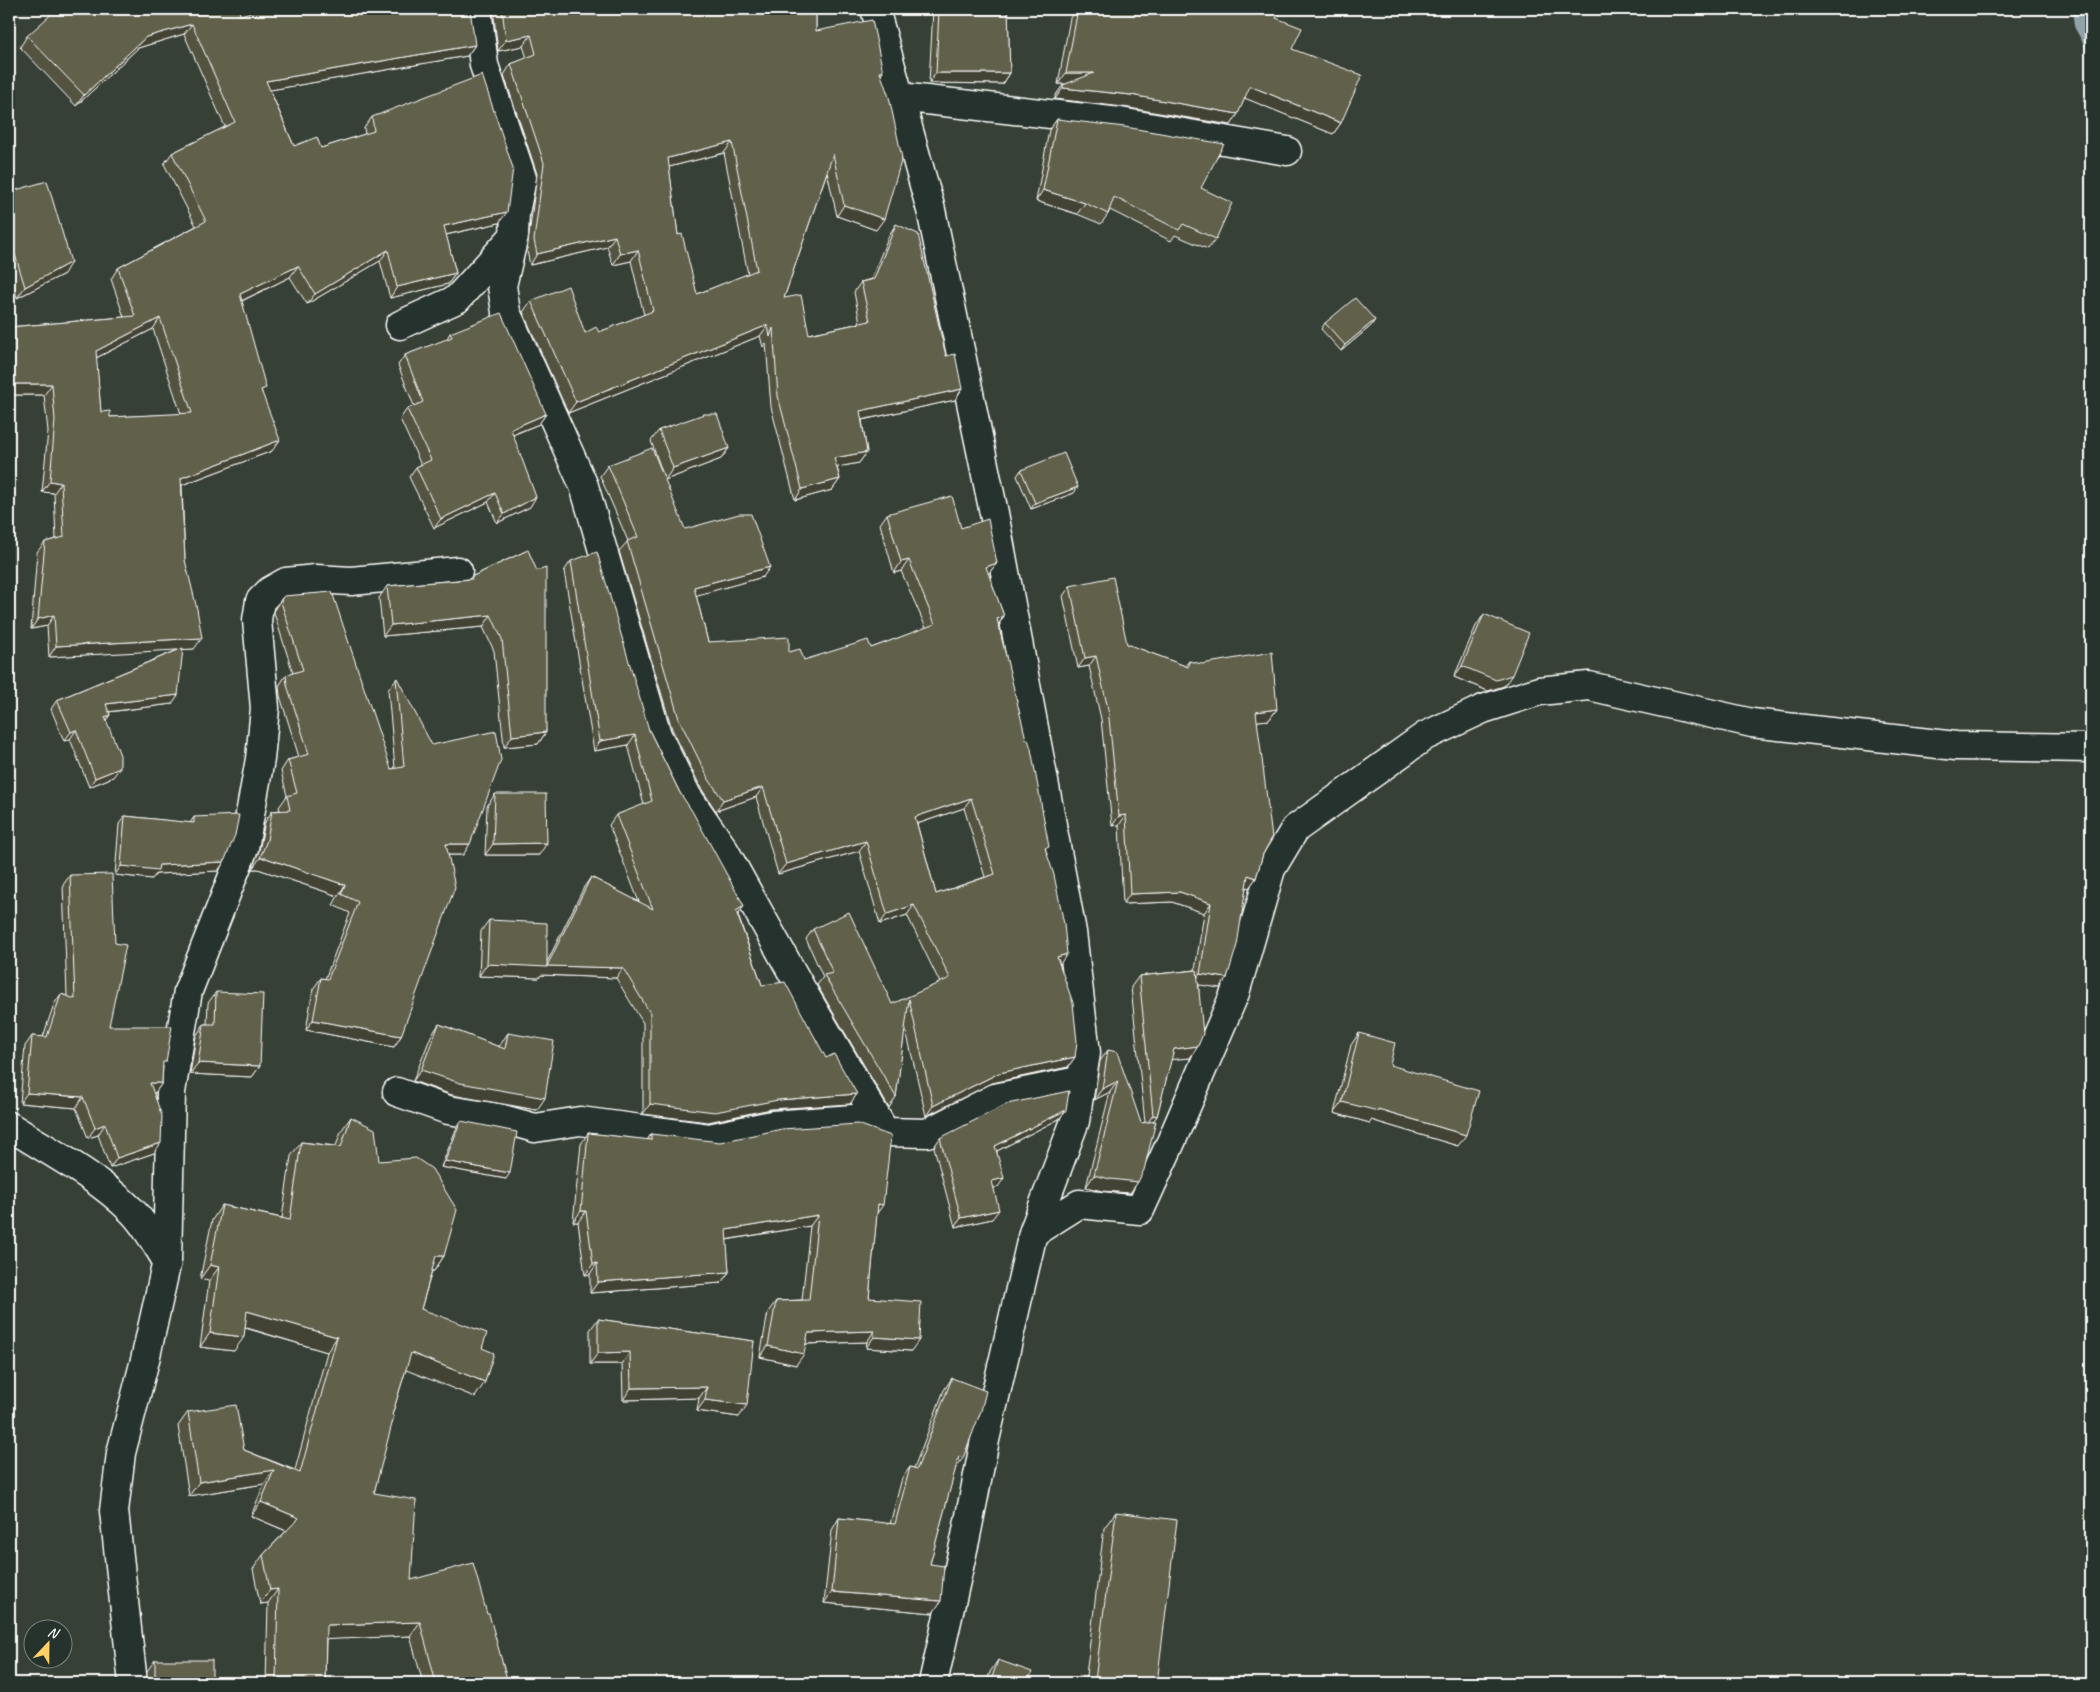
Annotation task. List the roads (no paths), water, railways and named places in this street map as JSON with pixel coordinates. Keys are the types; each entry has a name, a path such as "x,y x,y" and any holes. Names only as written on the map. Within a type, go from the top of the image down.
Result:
{"street":[{"path":"477,9 484,65 522,178 514,213 514,236 502,286 506,312 584,486 657,735 687,796 723,848 802,990 885,1132"},
{"path":"875,9 931,210 994,513 1072,932 1086,1053 1075,1121 1034,1233 985,1440 966,1536 933,1683"},
{"path":"900,97 1120,122 1287,151"},
{"path":"400,325 457,299 514,236"},
{"path":"133,1683 114,1511 121,1453 145,1360 167,1261 171,1092 188,992 244,848 260,758 265,708 257,620 260,601 286,582 316,579 351,580 458,571"},
{"path":"1034,1233 1079,1204 1140,1210 1234,993 1271,869 1295,828 1425,736 1483,709 1539,691 1589,686 1752,723 1956,746 2091,748"},
{"path":"397,1092 448,1110 499,1118 535,1128 580,1121 709,1138 772,1125 852,1119 885,1132 927,1133 995,1098 1083,1080"},
{"path":"9,1126 81,1171 133,1211 167,1261"}],"waterway":[{"path":"2078,9 2080,25 2091,45"}]}
